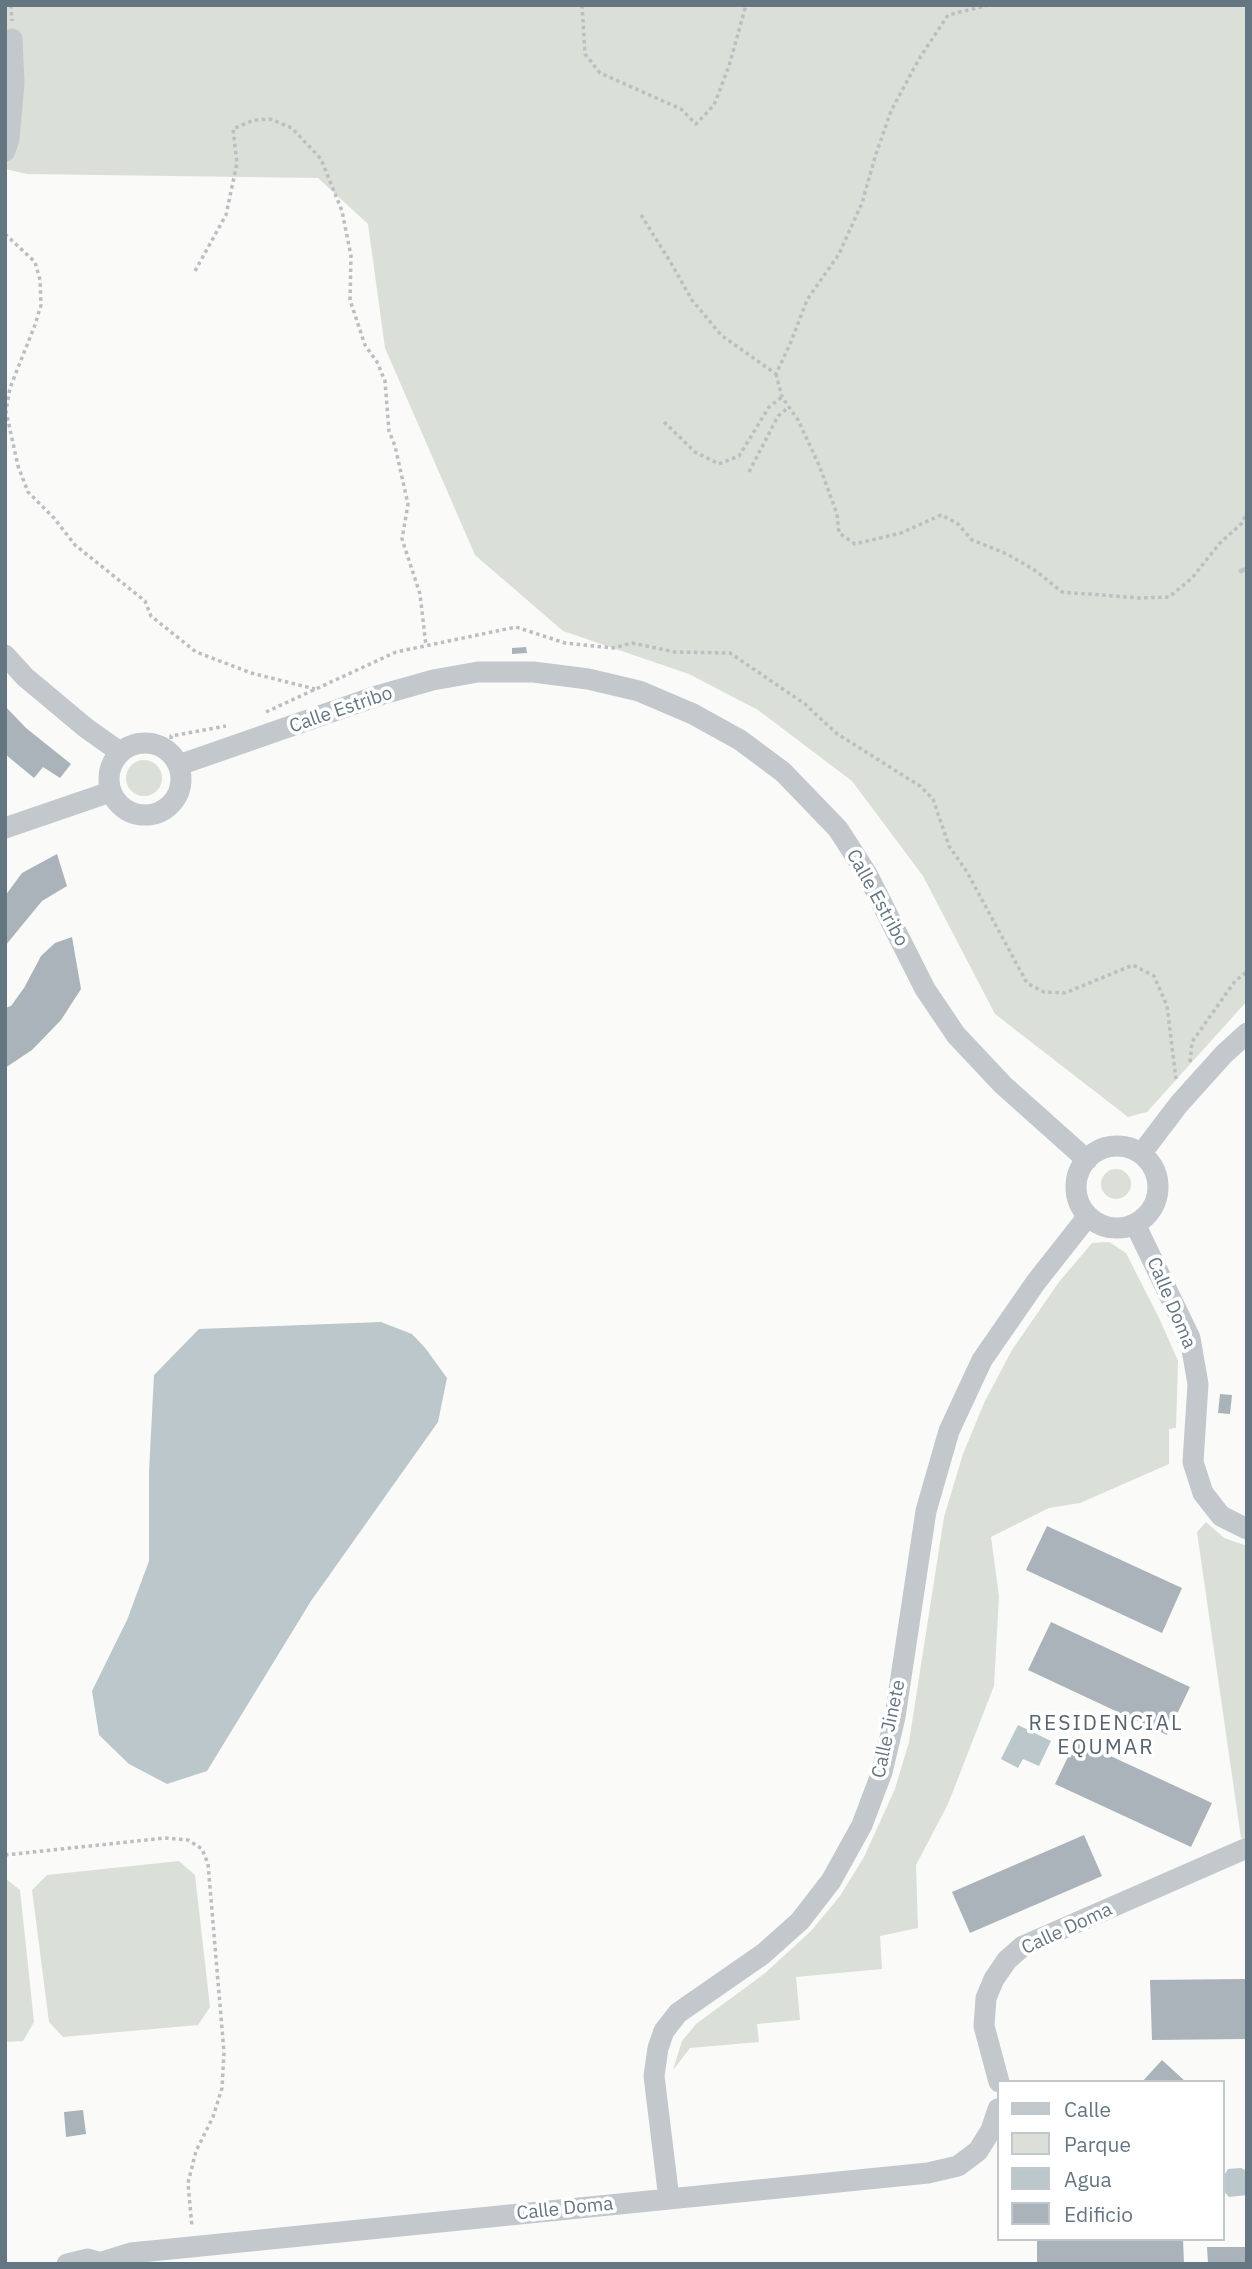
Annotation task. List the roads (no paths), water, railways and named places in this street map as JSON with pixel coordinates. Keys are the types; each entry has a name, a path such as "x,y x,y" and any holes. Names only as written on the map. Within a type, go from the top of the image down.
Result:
{"street":[{"path":"5,151 9,139 14,83 12,39"},
{"path":"5,655 24,677 120,752"},
{"name":"Calle Estribo","path":"176,760 380,695 433,680 478,672 533,672 588,678 639,691 693,714 740,740 783,772 838,829 867,874 925,989 956,1035 1003,1085 1087,1160"},
{"path":"153,743 176,760 181,776 180,788 176,799 158,813 135,815 116,802 110,792 109,771 113,761 120,752 130,746 153,743"},
{"path":"5,828 110,792"},
{"path":"1141,1154 1186,1097 1247,1033"},
{"path":"1107,1147 1131,1148 1141,1154 1151,1164 1157,1177 1158,1191 1154,1205 1146,1216 1135,1224 1110,1228 1098,1224 1088,1216 1076,1195 1080,1170 1096,1152 1107,1147"},
{"name":"Calle Jinete","path":"669,2199 654,2076 658,2048 664,2031 678,2013 753,1962 800,1921 831,1881 862,1825 882,1772 895,1717 926,1511 949,1431 982,1360 1036,1282 1088,1216"},
{"name":"Calle Doma","path":"1135,1224 1189,1338 1198,1384 1193,1462 1203,1493 1222,1516 1247,1529"},
{"name":"Calle Doma","path":"998,2080 984,2026 986,1998 994,1979 1007,1961 1023,1946 1247,1848"},
{"name":"Calle Doma","path":"66,2264 88,2259 104,2263 131,2253 928,2174 958,2166 978,2151 991,2130 996,2115"},
{"path":"159,2264 186,2248"}],"water":[{"path":"381,1322 412,1334 447,1378 438,1422 311,1601 207,1771 167,1784 129,1764 99,1735 92,1691 127,1620 149,1561 149,1472 154,1375 199,1329"},
{"path":"1018,1725 1051,1741 1039,1766 1023,1759 1018,1768 1001,1759"},
{"path":"1241,2168 1247,2171 1247,2195 1229,2197 1224,2191 1224,2176 1228,2169"}],"waterway":[{"path":"1241,571 1247,569"}],"district":[{"name":"RESIDENCIAL EQUMAR","path":"1106,1736"}]}
